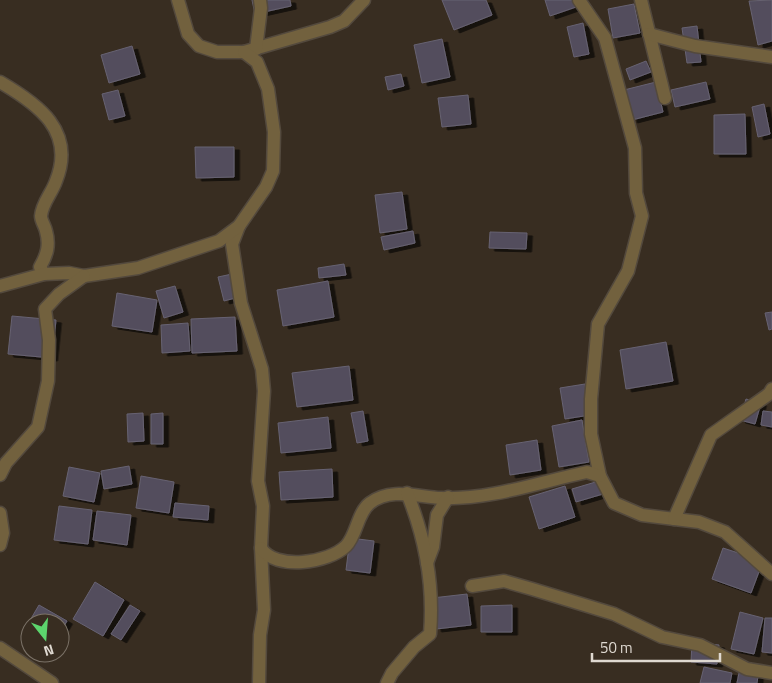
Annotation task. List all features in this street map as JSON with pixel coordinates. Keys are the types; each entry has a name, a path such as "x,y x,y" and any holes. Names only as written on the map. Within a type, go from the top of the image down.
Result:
{"street":[{"path":"178,0 188,34 199,46 217,52 250,50 330,27 344,21 364,0"},
{"path":"0,286 44,274 69,273 84,276 138,268 219,241 238,226 266,187 272,171 274,132 268,89 250,50 261,8 260,0"},
{"path":"579,0 605,38 635,148 638,175 636,193 642,216 628,271 598,324 591,399 591,434 600,476 614,503 642,515 699,522 725,532 772,574"},
{"path":"641,0 665,98"},
{"path":"649,34 695,46 772,57"},
{"path":"0,82 24,96 51,120 59,137 61,152 57,180 45,202 41,218 49,243 40,268 44,274"},
{"path":"238,226 232,244 241,302 262,369 264,391 258,481 263,506 261,548 264,610 260,635 259,683"},
{"path":"0,475 6,463 38,427 48,381 49,340 45,309 59,294 84,276"},
{"path":"674,519 711,435 768,394 772,389"},
{"path":"261,548 265,556 275,561 300,562 334,556 348,545 362,514 370,503 389,495 407,493 448,498 496,495 587,472 600,476"},
{"path":"387,683 392,673 414,647 430,634 430,595 426,562 418,520 407,493"},
{"path":"426,562 433,547 437,515 448,498"},
{"path":"0,513 3,533 0,545"},
{"path":"472,586 504,582 532,589 614,614 662,637 700,645 747,669 772,673"},
{"path":"0,648 52,683"}],"building":[{"path":"252,0 290,0 291,6 255,14"},
{"path":"442,0 486,0 492,15 454,30"},
{"path":"545,0 577,0 579,6 550,16"},
{"path":"772,0 772,41 758,45 749,1"},
{"path":"634,4 640,33 613,38 608,9"},
{"path":"583,23 589,54 574,57 567,27"},
{"path":"697,26 701,62 687,63 682,28"},
{"path":"442,39 450,77 422,83 414,45"},
{"path":"132,46 140,74 109,83 101,55"},
{"path":"646,61 651,72 630,80 626,69"},
{"path":"401,74 404,86 388,90 385,77"},
{"path":"656,82 663,112 632,120 624,90"},
{"path":"706,82 710,99 675,107 671,90"},
{"path":"118,90 125,116 109,120 102,94"},
{"path":"468,95 471,124 442,127 438,98"},
{"path":"764,104 770,134 758,137 752,107"},
{"path":"745,114 746,154 714,154 714,115"},
{"path":"195,147 234,147 234,177 196,178"},
{"path":"402,192 407,229 380,233 375,195"},
{"path":"413,231 415,243 384,250 381,237"},
{"path":"490,232 527,233 526,249 489,248"},
{"path":"344,264 346,275 319,278 318,268"},
{"path":"232,274 239,297 224,301 218,277"},
{"path":"328,281 334,317 283,326 277,290"},
{"path":"175,286 183,312 164,318 156,291"},
{"path":"117,293 157,300 152,332 112,326"},
{"path":"772,312 772,329 769,330 765,313"},
{"path":"12,316 56,320 52,358 8,354"},
{"path":"235,317 237,351 192,353 191,319"},
{"path":"188,323 190,351 162,353 161,325"},
{"path":"666,342 673,381 626,389 620,350"},
{"path":"349,366 353,400 297,407 292,373"},
{"path":"585,384 590,415 565,419 560,388"},
{"path":"746,399 761,403 755,424 740,420"},
{"path":"363,411 368,441 357,443 351,413"},
{"path":"763,411 772,412 772,427 761,425"},
{"path":"143,413 144,441 128,442 127,414"},
{"path":"163,413 163,444 151,444 151,414"},
{"path":"328,417 331,448 281,453 278,423"},
{"path":"582,420 589,462 559,467 552,426"},
{"path":"537,440 541,470 510,475 506,445"},
{"path":"129,466 132,484 104,489 101,471"},
{"path":"69,467 100,473 94,502 63,496"},
{"path":"332,469 333,497 281,500 279,472"},
{"path":"141,476 174,482 169,513 136,508"},
{"path":"599,481 603,494 576,502 572,489"},
{"path":"565,486 575,517 539,529 529,497"},
{"path":"175,503 209,506 208,520 173,517"},
{"path":"59,506 92,510 88,544 54,540"},
{"path":"97,511 131,515 127,545 93,540"},
{"path":"350,538 374,541 370,573 346,570"},
{"path":"723,548 763,561 751,593 712,579"},
{"path":"95,582 124,600 103,636 73,619"},
{"path":"467,594 471,625 436,629 432,598"},
{"path":"39,605 53,613 34,613"},
{"path":"130,605 140,611 121,640 111,634"},
{"path":"512,605 512,632 481,632 481,606"},
{"path":"740,612 763,618 754,654 731,649"},
{"path":"765,618 772,618 772,653 762,652"},
{"path":"692,642 719,645 717,664 691,662"},
{"path":"704,667 732,673 730,683 700,683"},
{"path":"739,673 758,676 757,683 737,683"}]}
